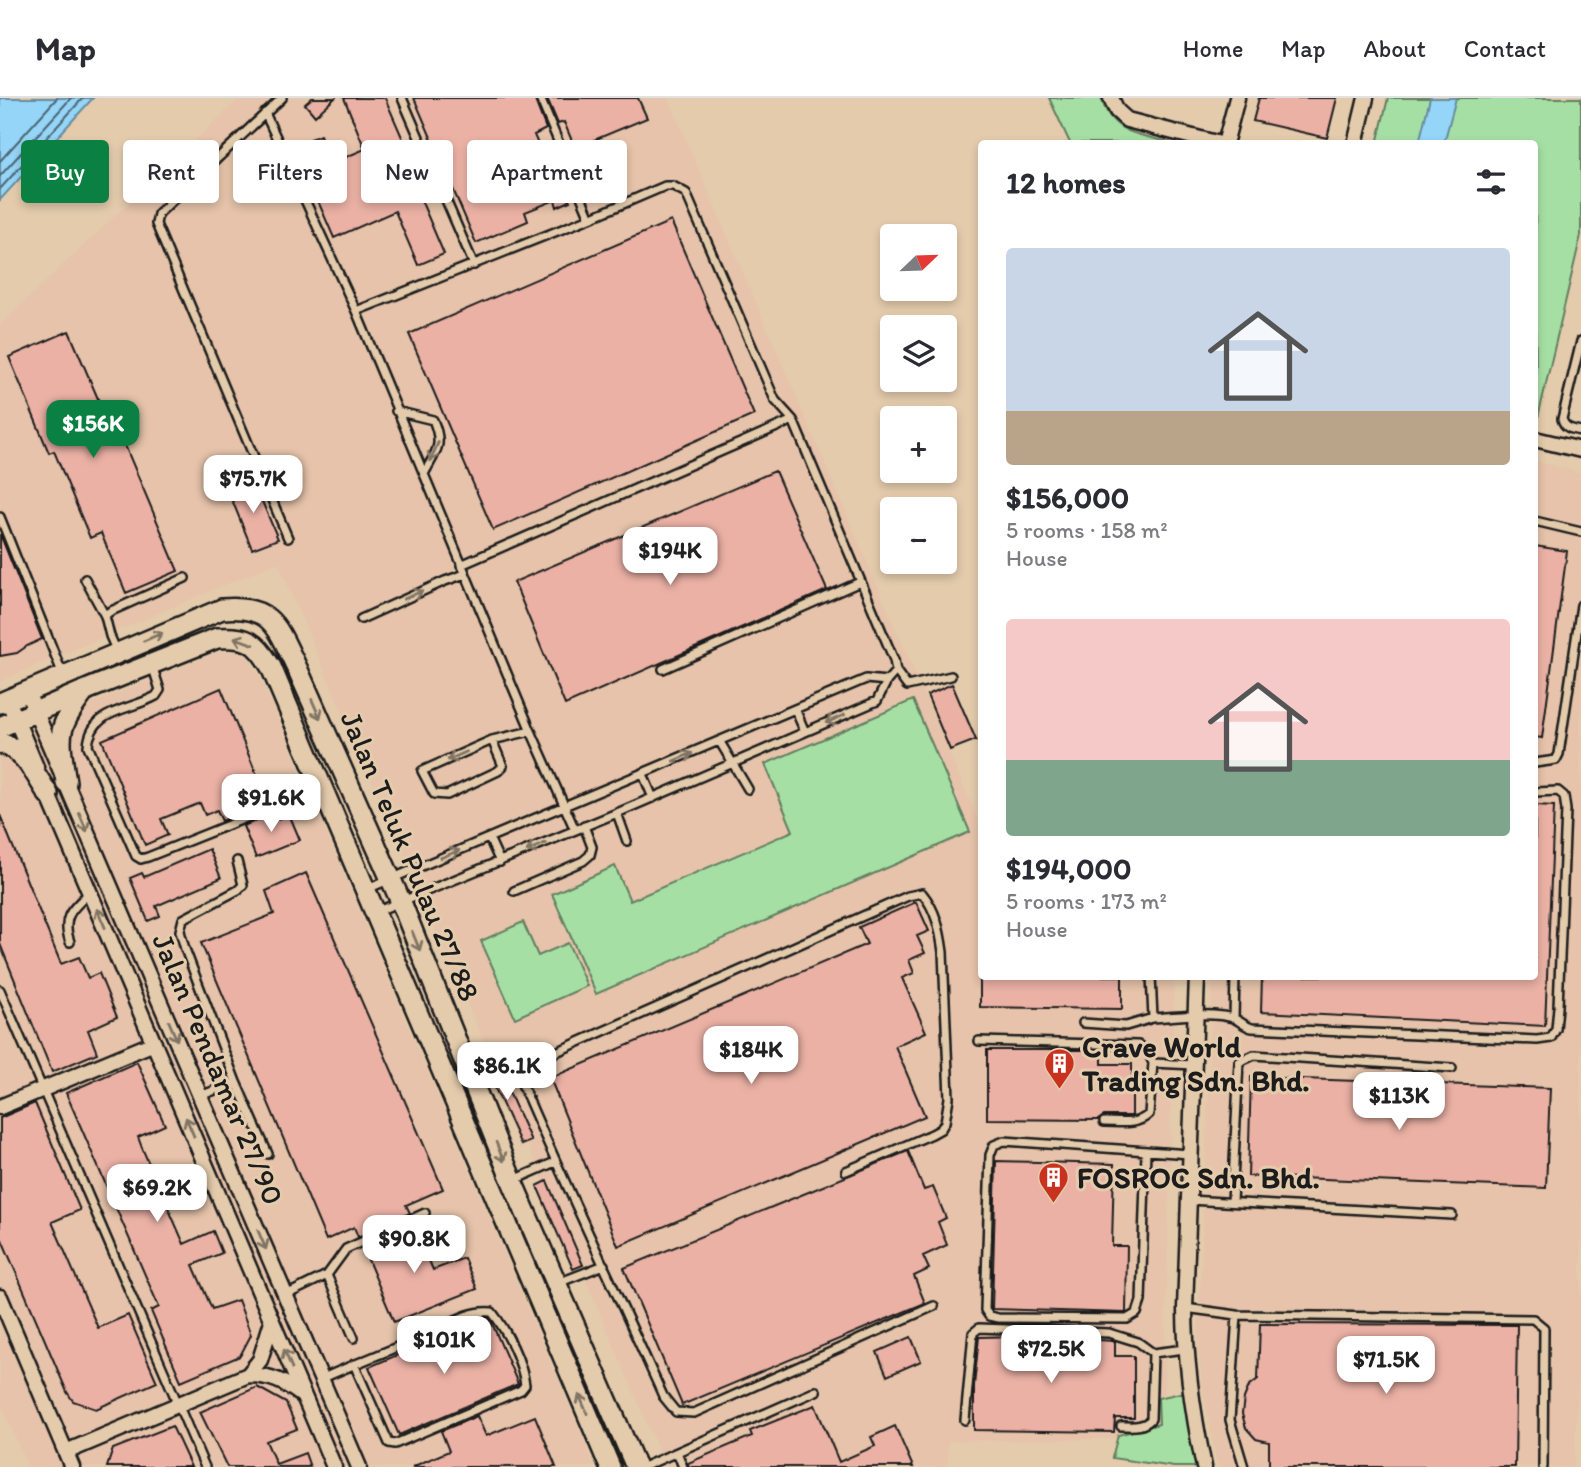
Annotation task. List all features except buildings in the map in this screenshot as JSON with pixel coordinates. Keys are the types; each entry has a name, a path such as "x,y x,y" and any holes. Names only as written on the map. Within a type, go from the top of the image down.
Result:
{"street":[{"path":"1111,98 1117,111 1127,120 1204,140"},
{"path":"1226,140 1237,98"},
{"path":"1356,140 1366,98"},
{"path":"1538,440 1581,450"},
{"name":"Jalan Teluk Pulau 27/88","path":"4,702 222,608 256,610 268,618 280,633 298,670 401,902 512,1181 636,1467"},
{"name":"Jalan Teluk Pulau 27/88","path":"8,723 217,638 249,640 261,650 271,667 610,1467"},
{"path":"66,782 61,750 63,721 86,690"},
{"name":"Jalan Pendamar 27/90","path":"27,692 359,1467"},
{"name":"Jalan Pendamar 27/90","path":"4,702 8,723 48,793 334,1467"},
{"path":"0,743 14,748 23,757 48,793"},
{"path":"1197,980 1185,1349 1189,1388 1204,1467"},
{"path":"0,1107 154,1043"},
{"path":"1,1299 72,1467"},
{"path":"248,1375 261,1360 272,1321"},
{"path":"66,1452 248,1375 265,1375 281,1380 304,1397"}],"lane":[{"path":"282,98 158,214 156,224 288,538"},
{"path":"402,98 474,265"},
{"path":"540,98 590,218"},
{"path":"265,113 356,311 575,830"},
{"path":"356,311 665,186 673,186 686,193 775,400 793,420 894,660 896,671 907,686 911,687 951,676"},
{"path":"1581,341 1562,419 1564,425 1581,431"},
{"path":"396,411 433,420 440,435 439,445 424,474"},
{"path":"461,565 793,420"},
{"path":"0,517 64,676"},
{"path":"1538,522 1581,532"},
{"path":"361,619 465,574"},
{"path":"105,616 185,578"},
{"path":"85,579 105,616 117,652"},
{"path":"663,669 860,582"},
{"path":"1538,763 1556,760 1559,754 1581,604"},
{"path":"152,665 160,691 156,696 113,712 96,722 89,732 88,746 136,856 141,859 148,857 281,804"},
{"path":"374,912 732,765 877,701 887,681 896,671"},
{"path":"364,890 866,679 887,681"},
{"path":"795,709 805,732"},
{"path":"492,740 503,766 498,771 447,795 434,794 422,771 492,740 531,731"},
{"path":"720,742 748,789"},
{"path":"643,774 653,798"},
{"path":"1083,1023 1126,1026 1153,1018 1196,1015 1234,1018 1242,1025 1252,1028 1536,1040 1551,1038 1556,1029 1558,1007 1566,810 1564,796 1558,791 1538,792"},
{"path":"617,813 627,841"},
{"path":"514,891 583,861 590,855 592,847 584,827"},
{"path":"489,838 500,862"},
{"path":"237,861 243,885 183,919 180,931 184,949 236,1082 268,1154"},
{"path":"69,942 65,930 66,919 90,892"},
{"path":"846,1171 932,1134 946,1122 949,1098 943,952 940,929 933,909 922,893 896,901 518,1069 518,1075 555,1162 663,1396 676,1412 694,1413 934,1307"},
{"path":"1151,980 1153,1018"},
{"path":"1234,1018 1235,980"},
{"path":"0,990 205,1467"},
{"path":"979,1041 1138,1045 1148,1052 1153,1063 1149,1114 1135,1122 1104,1122"},
{"path":"1232,1202 1238,1062 1254,1055 1452,1068"},
{"path":"1153,1063 1194,1065"},
{"path":"200,1096 236,1082"},
{"path":"1146,1152 1141,1301 1137,1313 1127,1319 989,1316 985,1310 985,1297 990,1155 994,1145 1004,1141 1190,1154"},
{"path":"512,1181 555,1162"},
{"path":"1189,1200 1452,1215"},
{"path":"286,1295 327,1275 346,1249 425,1213"},
{"path":"557,1283 604,1265"},
{"path":"327,1275 354,1338"},
{"path":"1185,1308 1237,1315 1533,1319 1544,1328 1543,1467"},
{"path":"321,1378 354,1364 484,1310 492,1312 502,1324 525,1385 521,1390 395,1444 389,1443 354,1364"},
{"path":"1237,1315 1230,1420 1244,1467"},
{"path":"965,1420 973,1333 979,1328 1110,1333 1138,1342 1153,1353 1185,1349"},
{"path":"1121,1426 1137,1427 1150,1419 1153,1353"},
{"path":"643,1467 816,1391"},
{"path":"677,1452 683,1467"}],"shaded area":[{"path":"240,98 668,98 978,821 978,980 1174,980 1163,1438 948,1441 947,1467 666,1467 278,562 0,681 0,325 129,203 219,203 219,140 196,140"},
{"path":"1538,462 1581,473 1581,1318 1574,1467 1218,1467 1203,1390 1198,1347 1213,980 1538,980"},
{"path":"233,651 248,656 261,679 595,1467 28,1467 0,1401 0,742 217,652"}],"green space":[{"path":"1049,98 1101,98 1112,119 1120,126 1138,135 1159,140 1069,140"},
{"path":"1388,98 1581,98 1581,235 1538,418 1538,140 1378,140"},
{"path":"913,700 970,832 596,994 552,894 615,866 630,901 793,831 765,764"},
{"path":"523,922 538,956 568,943 587,986 515,1018 481,941"},
{"path":"1185,1392 1200,1467 1174,1467 1112,1458 1118,1435 1159,1424 1158,1398"}],"water":[{"path":"0,98 93,98 55,140 21,140 21,177 0,200"},
{"path":"1430,98 1456,98 1445,140 1420,140"}],"place":[{"name":"Crave World Trading Sdn. Bhd.","path":"1059,1091"},
{"name":"FOSROC Sdn. Bhd.","path":"1054,1205"}]}
